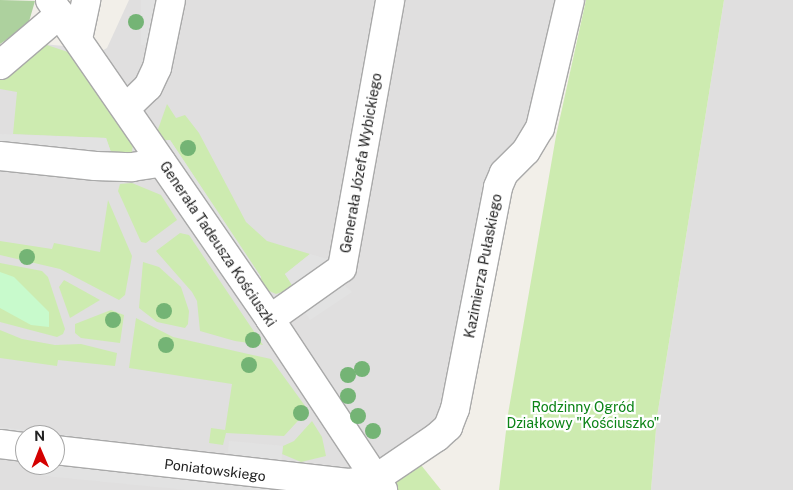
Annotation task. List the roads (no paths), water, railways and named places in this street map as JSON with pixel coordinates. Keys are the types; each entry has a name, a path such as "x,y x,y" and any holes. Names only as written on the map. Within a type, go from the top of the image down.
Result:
{"street":[{"path":"78,38 86,0"},
{"path":"126,108 148,87 155,74 171,0"},
{"name":"Generała Józefa Wybickiego","path":"270,319 342,268 390,0"},
{"name":"Kazimierza Pułaskiego","path":"379,484 438,437 452,419 498,187 504,173 526,151 540,128 570,0"},
{"path":"0,65 55,7"},
{"name":"Generała Tadeusza Kościuszki","path":"55,7 270,319 379,484"},
{"path":"0,156 95,166 132,167 162,162"},
{"path":"0,444 15,446"},
{"name":"Poniatowskiego","path":"65,451 288,479 379,484"}],"park label":[{"name":"Rodzinny Ogród Działkowy \"Kościuszko\"","path":"583,416"}]}
